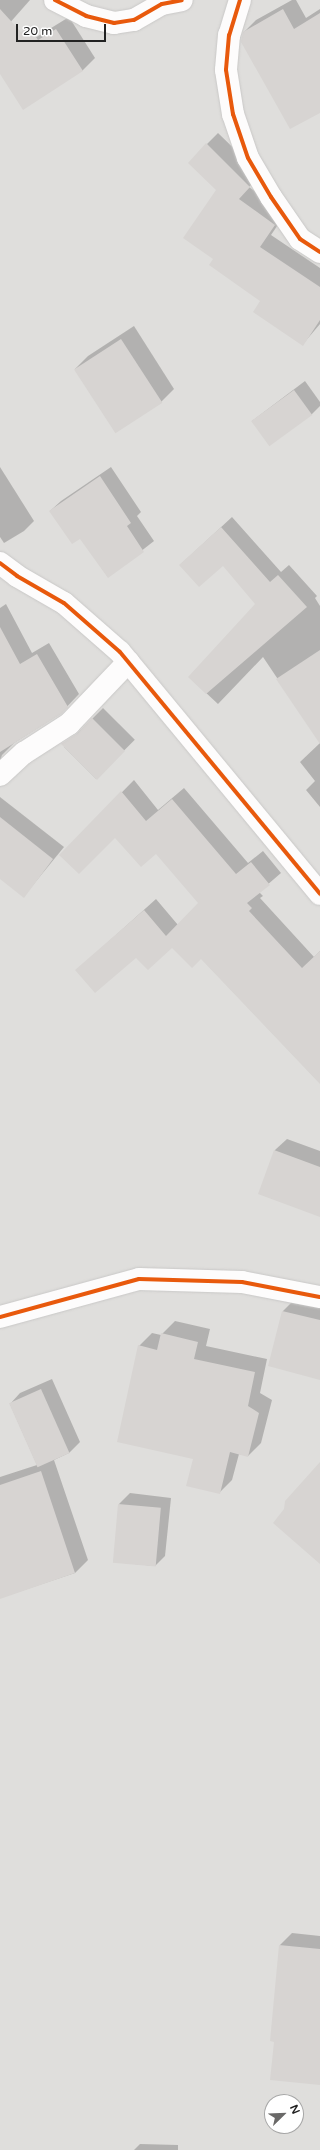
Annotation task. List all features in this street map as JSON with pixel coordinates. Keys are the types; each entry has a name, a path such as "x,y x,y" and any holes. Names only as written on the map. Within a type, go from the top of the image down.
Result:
{"street":[{"path":"55,0 86,16 114,23 134,20 162,4 182,0"},
{"path":"240,0 229,35 226,70 233,114 248,158 271,197 300,239 320,252"},
{"path":"0,563 17,576 64,604 128,662 320,894"},
{"path":"0,775 24,753 69,724 128,662"},
{"path":"0,1317 139,1278 242,1282 320,1297"}],"shaded area":[{"path":"0,0 320,0 320,2150 0,2150"}],"building":[{"path":"0,9 21,32 29,27 38,40 56,29 83,71 23,110 0,74"},
{"path":"283,9 294,29 320,13 320,113 290,129 241,42 243,32"},
{"path":"206,143 250,187 239,199 275,225 260,247 320,287 320,320 303,346 253,312 260,301 209,265 213,259 183,238 216,190 188,163"},
{"path":"121,339 162,403 115,433 74,369"},
{"path":"294,390 312,415 269,446 251,421"},
{"path":"100,476 131,523 127,526 144,552 108,578 80,539 72,544 49,511"},
{"path":"221,527 270,582 278,575 307,607 206,694 188,677 255,604 223,566 199,587 179,565"},
{"path":"0,627 20,664 37,654 68,707 61,714 0,752"},
{"path":"320,650 320,744 276,679"},
{"path":"92,718 125,751 97,780 61,744 78,733"},
{"path":"121,791 146,821 172,799 236,874 251,862 270,885 247,903 252,908 249,911 302,968 320,951 320,1084 201,959 192,968 172,948 148,970 136,958 95,993 75,970 144,910 166,936 198,903 156,854 141,867 115,838 79,874 59,855"},
{"path":"0,817 53,859 24,898 0,879"},
{"path":"274,1150 320,1167 320,1217 258,1194"},
{"path":"282,1311 320,1320 320,1380 268,1366"},
{"path":"161,1333 198,1342 194,1359 255,1372 248,1406 259,1413 248,1457 230,1452 220,1494 186,1486 193,1459 117,1442 138,1345 157,1350"},
{"path":"41,1389 69,1453 37,1467 9,1403"},
{"path":"320,1462 320,1564 273,1523 284,1509 285,1501"},
{"path":"41,1471 75,1573 0,1599 0,1485"},
{"path":"118,1504 161,1508 156,1567 113,1563"},
{"path":"279,1945 320,1949 320,2085 270,2080 274,2042 270,2041"}],"cycle path":[{"path":"55,0 86,16 114,23 134,20 162,4 182,0"},
{"path":"240,0 229,35 226,70 233,114 248,158 271,197 300,239 320,252"},
{"path":"0,563 17,576 64,603 120,652 320,894"},
{"path":"0,1317 139,1279 242,1282 320,1297"}]}
